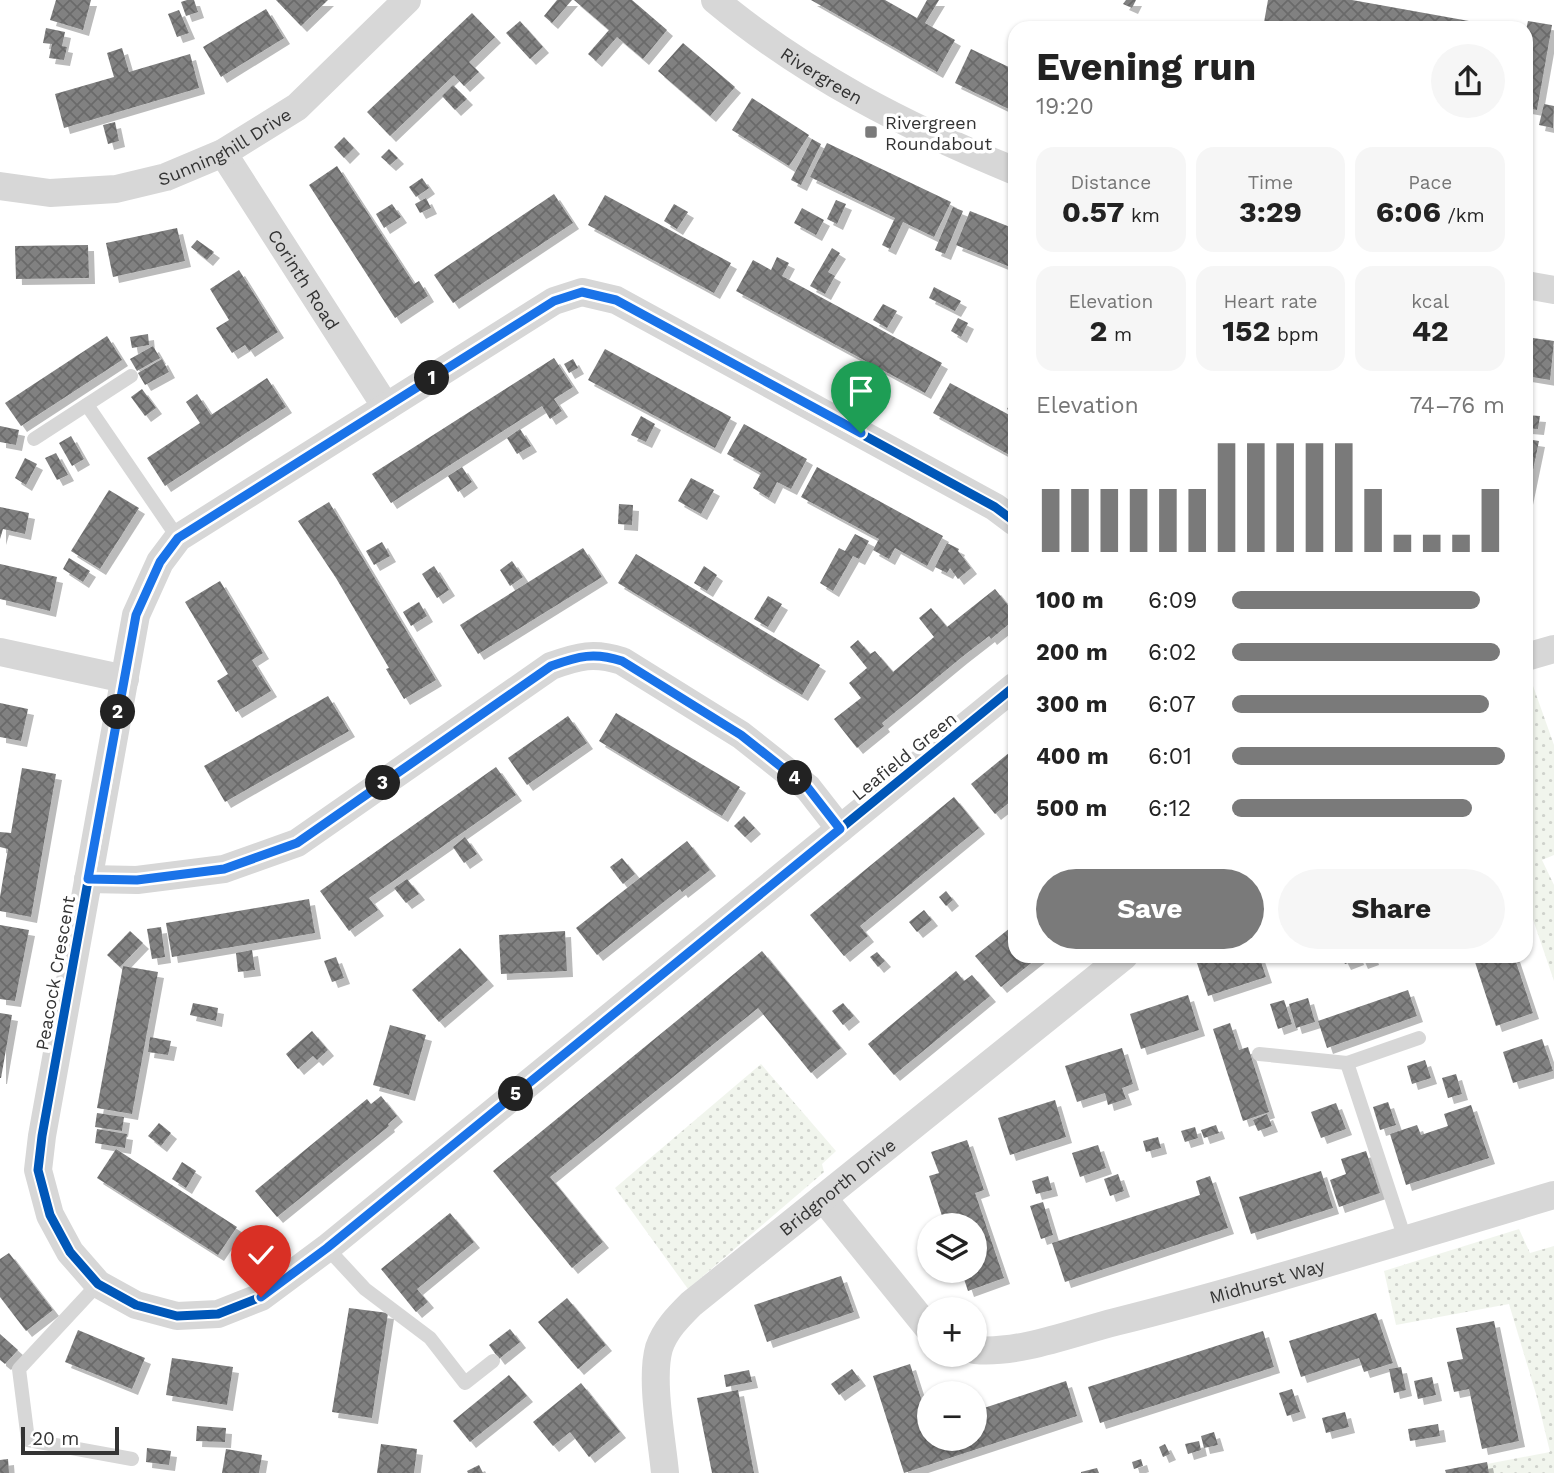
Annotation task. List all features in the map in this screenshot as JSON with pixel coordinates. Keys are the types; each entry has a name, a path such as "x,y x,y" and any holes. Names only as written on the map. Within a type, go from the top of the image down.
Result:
{"street":[{"name":"Sunninghill Drive","path":"0,186 50,193 116,189 166,177 223,153 297,107 407,0"},
{"name":"Rivergreen","path":"715,0 790,57 871,106 946,143 1008,168"},
{"name":"Corinth Road","path":"223,153 386,407"},
{"path":"1533,286 1554,290"},
{"name":"Peacock Crescent","path":"218,1314 177,1316 136,1305 97,1284 70,1252 50,1215 38,1170 136,615 160,562 178,538 554,301 582,292 616,300 995,507 1008,517"},
{"path":"1533,655 1554,649"},
{"path":"0,652 124,679"},
{"path":"88,879 137,880 224,869 297,843 551,666 577,657 602,655 622,661 741,735 808,788 840,829"},
{"name":"Leafield Green","path":"218,1314 261,1297 327,1248 1008,692"},
{"name":"Bridgnorth Drive","path":"665,1473 656,1375 659,1348 672,1324 691,1304 1115,963"},
{"name":"Midhurst Way","path":"987,1351 1031,1344 1188,1304 1554,1195"},
{"path":"823,1198 917,1314"}],"lane":[{"path":"34,439 131,376"},
{"path":"87,405 178,538"},
{"path":"1259,1054 1347,1062 1419,1038"},
{"path":"1347,1062 1405,1239"},
{"path":"327,1248 365,1289 430,1338 465,1383 493,1361"},
{"path":"97,1284 19,1369 28,1440 132,1459"}],"shaded area":[{"path":"1533,686 1554,745 1554,855 1542,860 1554,885 1554,981 1533,920"},
{"path":"761,1064 836,1151 822,1164 824,1172 688,1289 615,1188"},
{"path":"1519,1229 1530,1253 1554,1246 1554,1473 1489,1473 1487,1464 1550,1452 1509,1304 1396,1325 1384,1271"}],"building":[{"path":"56,0 91,0 83,30 50,20"},
{"path":"194,0 198,12 186,16 181,2"},
{"path":"276,0 328,0 301,26"},
{"path":"557,0 572,0 552,23 544,16"},
{"path":"574,0 632,0 667,30 643,59 617,37 596,61 588,54 609,30"},
{"path":"811,0 885,0 917,18 927,0 939,0 925,23 955,40 937,72"},
{"path":"1126,0 1136,0 1132,8 1123,4"},
{"path":"1268,0 1352,0 1469,21 1264,21"},
{"path":"266,9 284,38 221,77 203,47"},
{"path":"179,10 189,33 177,37 168,14"},
{"path":"472,13 495,37 469,62 479,72 464,86 454,75 390,136 367,112"},
{"path":"520,21 543,47 530,59 506,33"},
{"path":"1533,22 1552,25 1537,110 1533,109"},
{"path":"46,28 65,32 62,46 67,47 64,60 49,58 52,44 43,43"},
{"path":"683,43 735,87 710,116 658,71"},
{"path":"122,48 129,72 190,54 199,88 64,128 55,94 114,77 107,53"},
{"path":"971,49 1008,67 1008,109 955,83"},
{"path":"453,85 467,99 455,110 442,96"},
{"path":"752,98 809,135 789,166 732,130"},
{"path":"1544,104 1554,106 1553,128 1539,125"},
{"path":"115,122 119,141 108,144 103,125"},
{"path":"344,137 354,148 344,158 334,147"},
{"path":"812,139 821,144 801,185 791,180"},
{"path":"827,143 951,202 934,237 903,222 890,249 882,245 895,218 810,177"},
{"path":"389,149 398,158 390,165 381,157"},
{"path":"337,166 414,284 419,281 428,296 395,318 309,185"},
{"path":"422,178 429,188 416,197 409,187"},
{"path":"554,194 573,223 453,303 434,275"},
{"path":"605,195 731,263 714,293 588,225"},
{"path":"426,198 431,208 420,213 415,204"},
{"path":"836,200 846,204 837,224 827,219"},
{"path":"392,204 401,217 384,228 376,214"},
{"path":"674,204 688,212 677,229 664,221"},
{"path":"953,207 963,211 945,254 935,250"},
{"path":"802,208 824,220 816,235 794,223"},
{"path":"970,211 1008,226 1008,266 956,245"},
{"path":"177,228 185,261 113,277 106,243"},
{"path":"197,240 214,252 207,260 191,247"},
{"path":"88,245 89,278 16,279 15,246"},
{"path":"832,248 840,253 828,272 835,276 825,294 810,286"},
{"path":"777,257 789,263 782,276 942,363 925,393 736,291 753,260 771,270"},
{"path":"239,270 278,332 249,351 245,345 232,353 216,328 229,320 210,289"},
{"path":"934,287 961,301 955,311 929,298"},
{"path":"883,304 897,311 887,328 873,320"},
{"path":"958,318 968,323 961,337 951,331"},
{"path":"148,334 149,345 132,348 130,337"},
{"path":"107,336 122,360 21,426 5,403"},
{"path":"1533,338 1554,341 1550,380 1533,377"},
{"path":"153,346 160,358 137,371 130,359"},
{"path":"605,349 731,417 715,448 588,380"},
{"path":"554,358 573,387 554,399 562,411 550,419 542,406 391,503 372,474"},
{"path":"162,359 169,372 145,385 138,373"},
{"path":"573,359 578,368 569,373 564,364"},
{"path":"267,378 286,407 165,486 147,458 200,423 186,402 197,394 211,415"},
{"path":"950,383 1008,414 1008,454 933,413"},
{"path":"142,389 156,408 145,416 131,397"},
{"path":"641,416 655,424 646,442 631,435"},
{"path":"1533,416 1540,416 1538,429 1533,429"},
{"path":"744,424 807,459 791,489 777,482 769,498 753,488 761,473 727,454"},
{"path":"0,426 19,430 16,445 0,442"},
{"path":"520,429 531,446 517,454 507,438"},
{"path":"71,436 84,459 72,466 59,443"},
{"path":"1533,440 1539,441 1533,470"},
{"path":"56,453 68,475 57,480 45,458"},
{"path":"25,458 37,464 26,485 15,478"},
{"path":"462,467 472,482 458,492 448,476"},
{"path":"817,467 943,536 927,566 895,548 889,559 873,550 879,539 801,497"},
{"path":"691,478 714,490 701,514 678,501"},
{"path":"109,490 139,508 100,569 71,551"},
{"path":"329,502 436,680 404,699 386,669 389,668 336,578 298,521"},
{"path":"619,504 633,505 632,525 618,524"},
{"path":"0,507 29,513 25,534 3,529 0,539"},
{"path":"855,534 869,541 859,559 853,556 833,591 820,583 839,548 845,551"},
{"path":"382,542 390,556 374,565 366,551"},
{"path":"947,543 959,549 971,568 958,579 950,568 947,573 935,567"},
{"path":"583,548 602,577 478,654 460,625"},
{"path":"636,554 820,665 802,695 618,583"},
{"path":"69,558 90,571 83,582 63,569"},
{"path":"512,561 523,577 510,586 500,570"},
{"path":"0,564 57,577 50,611 0,599"},
{"path":"434,566 449,590 437,598 422,574"},
{"path":"704,566 717,575 707,591 694,583"},
{"path":"220,581 263,653 252,660 271,691 236,712 217,681 228,674 185,602"},
{"path":"995,589 1008,605 1008,625 962,657 882,723 884,726 857,748 834,719 861,698 849,683 867,668 850,647 858,640 870,654 875,651 893,672 934,637 919,618 931,608 947,627"},
{"path":"768,596 782,604 768,627 754,619"},
{"path":"419,602 427,616 411,626 403,612"},
{"path":"328,696 349,731 225,802 204,766"},
{"path":"0,703 28,709 21,741 0,737"},
{"path":"616,713 740,787 722,816 599,741"},
{"path":"568,716 587,743 527,785 508,758"},
{"path":"1008,754 1008,804 995,814 971,784"},
{"path":"496,767 516,795 369,898 378,910 349,931 320,891"},
{"path":"22,768 56,774 31,917 0,911 8,849 0,847 0,832 11,833"},
{"path":"954,797 979,828 860,926 868,936 844,956 810,915"},
{"path":"744,816 755,828 745,837 734,826"},
{"path":"465,837 477,854 464,863 453,847"},
{"path":"687,841 710,870 682,892 680,889 597,955 576,928"},
{"path":"622,858 635,874 623,884 610,867"},
{"path":"407,879 419,894 406,903 394,888"},
{"path":"946,891 953,900 946,906 939,897"},
{"path":"309,899 315,933 172,957 166,923"},
{"path":"924,910 932,920 917,932 909,922"},
{"path":"0,925 29,930 15,1001 0,999"},
{"path":"161,927 165,957 152,959 147,929"},
{"path":"1008,930 1008,963 1031,963 1001,987 975,956"},
{"path":"130,931 143,943 120,967 107,955"},
{"path":"565,931 567,971 501,974 499,935"},
{"path":"460,948 488,980 439,1022 412,990"},
{"path":"252,950 255,970 238,972 236,953"},
{"path":"762,951 841,1048 811,1073 758,1008 550,1177 603,1242 572,1268 493,1171"},
{"path":"877,952 885,961 878,967 870,957"},
{"path":"336,957 344,978 332,982 324,961"},
{"path":"1197,963 1261,963 1266,977 1208,996"},
{"path":"1475,963 1516,963 1533,1013 1496,1026"},
{"path":"123,966 158,972 132,1114 97,1108"},
{"path":"956,971 964,981 972,975 990,996 894,1075 868,1044"},
{"path":"1408,990 1417,1016 1327,1048 1318,1021"},
{"path":"1188,995 1199,1030 1141,1049 1130,1014"},
{"path":"1308,998 1315,1022 1296,1028 1289,1004"},
{"path":"1284,1000 1292,1024 1278,1029 1270,1004"},
{"path":"193,1003 218,1008 216,1021 190,1015"},
{"path":"843,1003 854,1016 843,1025 832,1011"},
{"path":"0,1013 12,1015 1,1078 0,1078"},
{"path":"1230,1023 1239,1050 1248,1047 1269,1112 1243,1121 1213,1029"},
{"path":"390,1025 426,1035 409,1095 373,1085"},
{"path":"312,1031 328,1050 317,1060 313,1056 298,1069 286,1054"},
{"path":"150,1037 171,1041 168,1055 148,1052"},
{"path":"1542,1039 1553,1071 1513,1083 1503,1052"},
{"path":"1122,1048 1133,1084 1122,1088 1126,1099 1108,1105 1105,1093 1077,1102 1065,1066"},
{"path":"1425,1060 1431,1078 1412,1084 1407,1066"},
{"path":"1456,1074 1462,1094 1448,1098 1442,1078"},
{"path":"381,1096 397,1116 389,1126 277,1217 255,1191 367,1099 371,1104"},
{"path":"1055,1100 1066,1137 1010,1155 998,1118"},
{"path":"1388,1102 1396,1125 1380,1130 1373,1107"},
{"path":"1336,1103 1346,1129 1321,1138 1311,1112"},
{"path":"1471,1105 1489,1158 1406,1185 1390,1134 1417,1125 1421,1135 1448,1126 1444,1114"},
{"path":"97,1113 124,1117 122,1131 95,1127"},
{"path":"1267,1114 1272,1126 1258,1131 1253,1120"},
{"path":"159,1123 171,1133 161,1146 148,1136"},
{"path":"1216,1125 1219,1133 1204,1138 1201,1130"},
{"path":"1195,1127 1198,1138 1185,1142 1181,1131"},
{"path":"97,1129 127,1134 125,1148 95,1143"},
{"path":"1158,1137 1161,1148 1146,1152 1143,1141"},
{"path":"967,1140 984,1190 975,1193 982,1213 941,1213 929,1176 939,1173 931,1152"},
{"path":"1098,1145 1106,1168 1080,1177 1072,1153"},
{"path":"116,1149 237,1227 218,1255 97,1178"},
{"path":"1366,1151 1380,1193 1339,1207 1330,1180 1346,1174 1341,1159"},
{"path":"182,1162 196,1171 186,1188 172,1179"},
{"path":"1321,1171 1333,1208 1251,1234 1239,1197"},
{"path":"1118,1174 1124,1191 1110,1196 1104,1179"},
{"path":"1048,1176 1052,1190 1036,1194 1032,1181"},
{"path":"1210,1176 1228,1228 1065,1282 1052,1243 1200,1195 1196,1181"},
{"path":"1043,1202 1053,1235 1041,1239 1030,1206"},
{"path":"450,1213 474,1242 417,1289 428,1302 416,1312 381,1269"},
{"path":"987,1228 1004,1278 968,1291 965,1283 987,1283"},
{"path":"9,1253 53,1310 26,1331 0,1297 0,1259"},
{"path":"841,1276 854,1312 767,1342 754,1305"},
{"path":"567,1298 606,1345 578,1369 538,1322"},
{"path":"349,1308 388,1313 372,1418 332,1412"},
{"path":"1376,1313 1393,1363 1364,1372 1359,1358 1301,1377 1289,1341"},
{"path":"1494,1321 1519,1441 1482,1449 1469,1389 1454,1392 1447,1362 1463,1359 1456,1328"},
{"path":"510,1329 520,1342 499,1359 489,1345"},
{"path":"78,1330 145,1358 132,1389 65,1362"},
{"path":"1263,1331 1274,1367 1100,1423 1088,1387"},
{"path":"0,1334 18,1350 5,1364 0,1360"},
{"path":"172,1358 233,1367 227,1405 166,1395"},
{"path":"910,1364 917,1386 917,1451 971,1451 904,1473 873,1376"},
{"path":"1401,1367 1406,1390 1394,1393 1389,1369"},
{"path":"852,1369 860,1380 839,1395 831,1384"},
{"path":"749,1370 752,1382 726,1387 724,1375"},
{"path":"509,1375 527,1396 470,1442 453,1421"},
{"path":"1432,1377 1436,1395 1418,1399 1414,1381"},
{"path":"1066,1381 1077,1416 987,1446 987,1407"},
{"path":"581,1383 620,1432 589,1457 570,1432 553,1446 533,1422"},
{"path":"1292,1389 1300,1412 1287,1416 1279,1393"},
{"path":"738,1390 754,1473 712,1473 697,1398"},
{"path":"1345,1412 1349,1427 1326,1433 1322,1418"},
{"path":"1438,1424 1440,1436 1410,1441 1408,1429"},
{"path":"197,1426 226,1428 225,1442 196,1441"},
{"path":"1214,1432 1218,1445 1204,1448 1201,1436"},
{"path":"1199,1441 1201,1450 1188,1454 1185,1444"},
{"path":"381,1444 417,1449 414,1473 377,1473"},
{"path":"1165,1444 1170,1454 1163,1457 1159,1447"},
{"path":"147,1448 171,1451 169,1465 146,1462"},
{"path":"226,1449 262,1455 259,1473 222,1473"},
{"path":"8,1459 9,1473 0,1473 0,1460"},
{"path":"1141,1459 1143,1466 1134,1469 1132,1462"},
{"path":"1487,1462 1489,1473 1446,1473 1445,1470"},
{"path":"479,1465 483,1473 468,1473 467,1471"},
{"path":"1097,1468 1099,1473 1081,1473 1081,1472"}],"cycle path":[{"path":"1008,517 995,507 616,300 582,292 554,301 178,538 160,562 136,615 42,1136 38,1170 50,1215 70,1252 98,1284 136,1305 177,1316 218,1314 261,1297 327,1248 1008,692"}],"place":[{"name":"Rivergreen Roundabout","path":"871,132"}],"route":[{"path":"261,1297 327,1248 840,829 808,788 741,735 622,661 602,655 577,657 551,666 297,843 224,869 137,880 88,879 136,615 160,562 178,538 554,301 582,292 616,300 861,433"}]}
